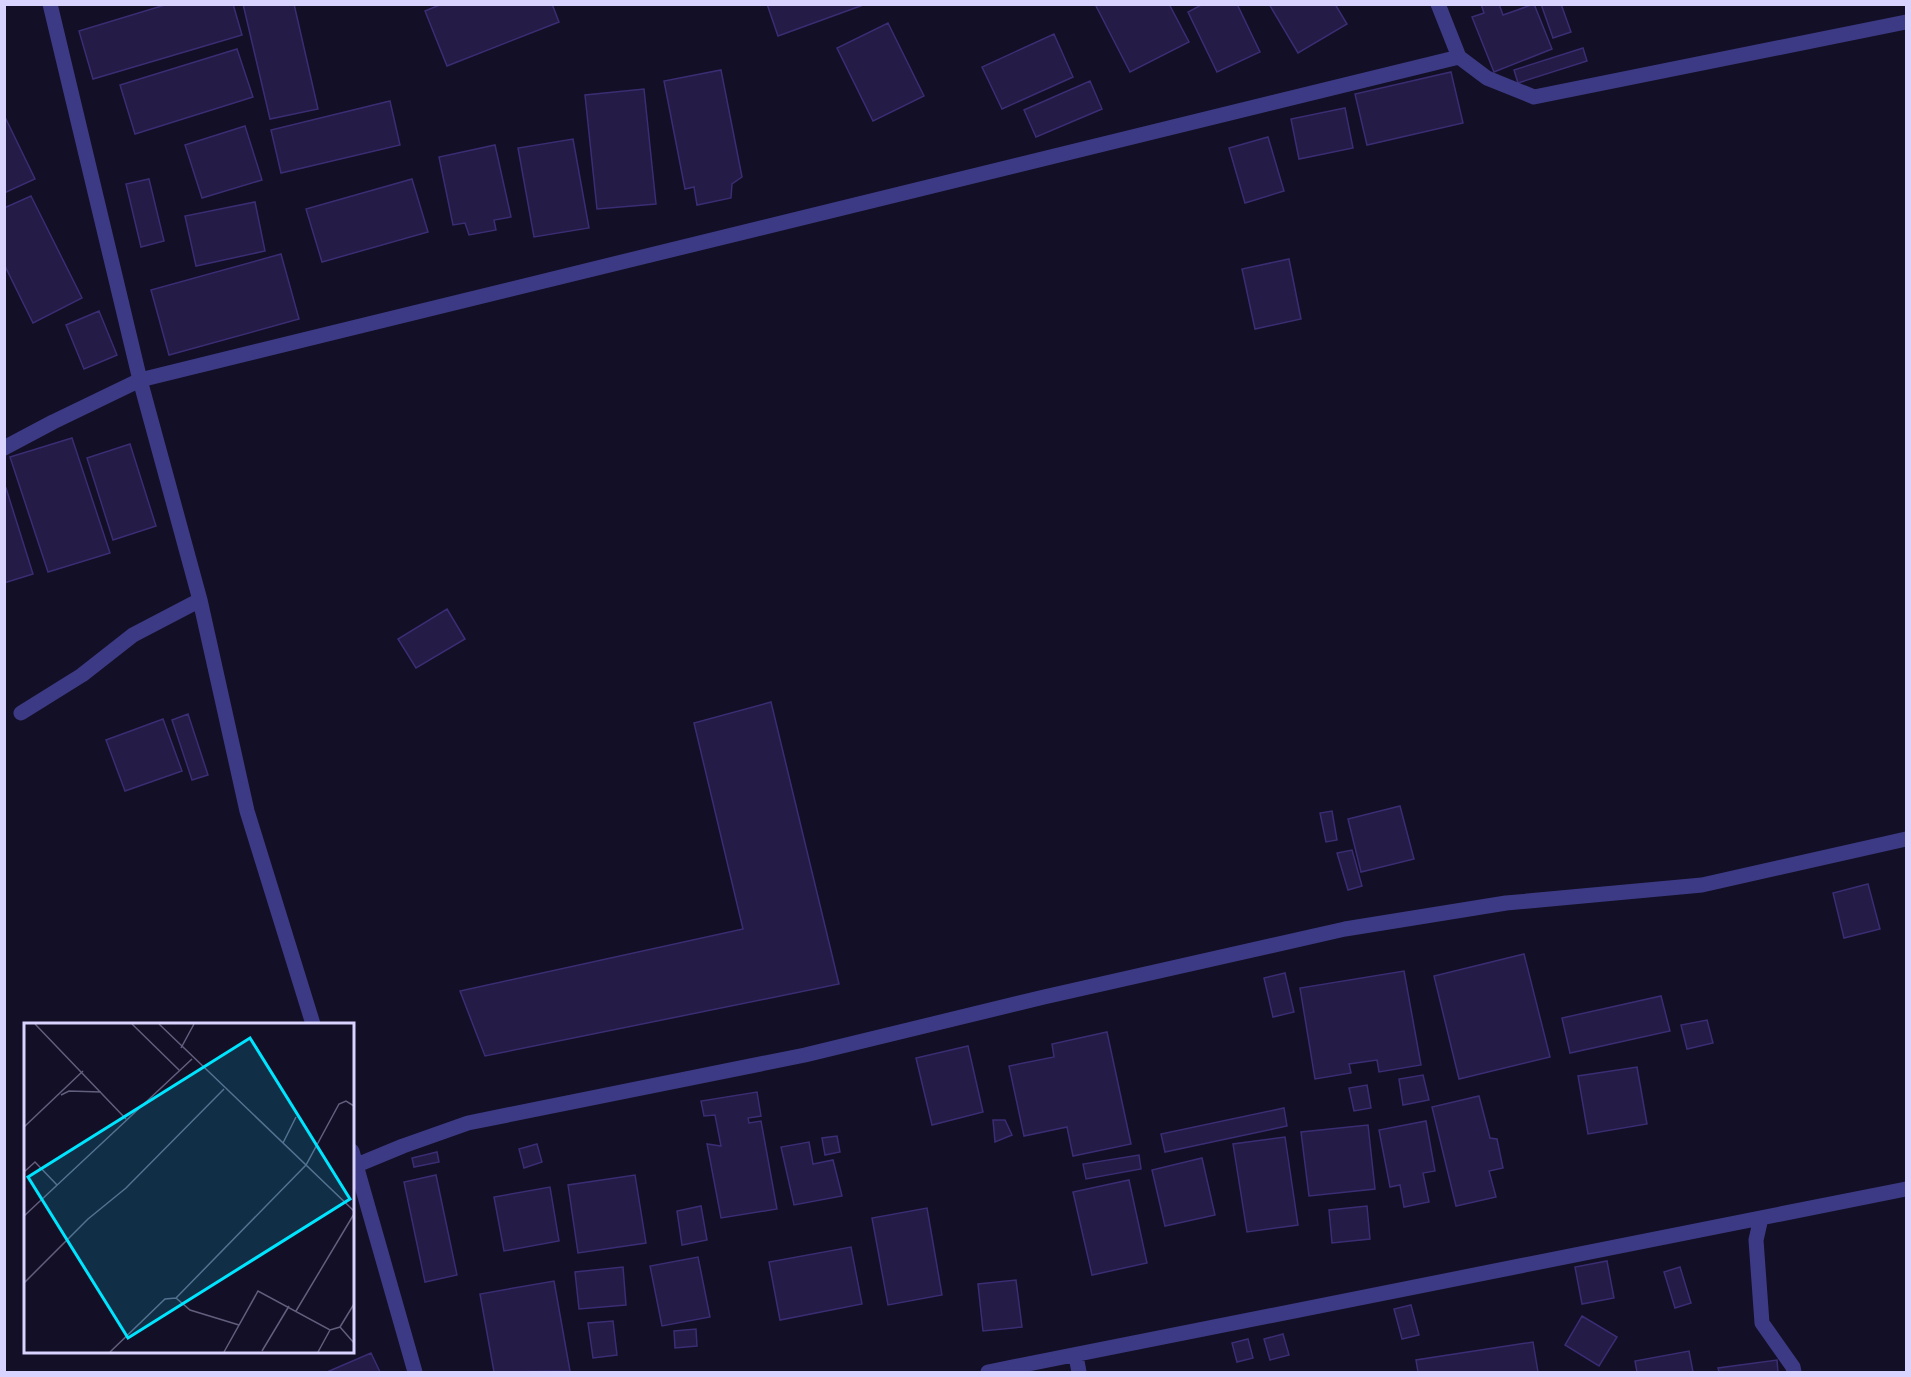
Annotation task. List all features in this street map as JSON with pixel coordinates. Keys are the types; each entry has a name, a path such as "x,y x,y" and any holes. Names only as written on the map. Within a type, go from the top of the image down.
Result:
{"street":[{"path":"50,4 140,380 200,600 247,811 313,1023"},
{"path":"1438,4 1459,57 1487,78 1534,97 1906,22"},
{"path":"4,448 140,380 1459,57"},
{"path":"21,713 82,675 133,635 200,600"},
{"path":"415,1372 355,1158 403,1146 468,1123 805,1055 1044,997 1345,929 1506,903 1702,885 1906,839"},
{"path":"988,1372 1906,1189"},
{"path":"1761,1218 1756,1240 1762,1323 1793,1367 1794,1372"},
{"path":"1076,1356 1079,1372"}],"building":[{"path":"168,4 233,4 242,35 93,79 79,31"},
{"path":"243,4 294,4 318,109 270,119"},
{"path":"442,4 552,4 559,22 447,66 425,11"},
{"path":"767,4 866,4 778,36"},
{"path":"1095,4 1169,4 1189,42 1130,72"},
{"path":"1203,4 1237,4 1260,52 1217,72 1188,12"},
{"path":"1269,4 1335,4 1347,24 1298,53"},
{"path":"1481,4 1499,4 1503,15 1534,4 1552,49 1494,72 1472,17 1484,13"},
{"path":"1541,4 1561,4 1571,32 1553,38"},
{"path":"888,23 924,96 873,121 837,48"},
{"path":"1054,34 1073,77 1002,109 982,67"},
{"path":"1583,48 1587,61 1518,83 1514,70"},
{"path":"237,49 253,97 135,134 120,85"},
{"path":"721,70 742,177 732,184 731,198 697,205 694,187 685,189 664,81"},
{"path":"1451,72 1463,123 1367,145 1355,94"},
{"path":"1090,81 1102,109 1036,137 1024,110"},
{"path":"644,89 656,204 597,209 585,95"},
{"path":"390,101 400,145 281,173 271,130"},
{"path":"1345,108 1353,148 1299,159 1291,119"},
{"path":"4,115 35,179 4,193"},
{"path":"245,126 262,180 202,198 185,145"},
{"path":"1268,137 1284,191 1245,203 1229,148"},
{"path":"573,139 589,228 534,237 518,148"},
{"path":"495,145 511,217 494,220 496,230 469,235 465,223 453,225 439,157"},
{"path":"149,179 164,241 141,247 126,184"},
{"path":"412,179 428,232 322,262 306,209"},
{"path":"31,196 82,298 33,323 4,264 4,208"},
{"path":"255,202 265,251 196,266 185,216"},
{"path":"281,254 299,319 169,355 151,290"},
{"path":"1289,259 1301,319 1255,329 1242,269"},
{"path":"99,311 117,355 84,369 66,325"},
{"path":"72,438 110,553 48,572 10,457"},
{"path":"130,444 156,526 113,540 87,458"},
{"path":"4,488 6,488 33,574 4,583"},
{"path":"447,609 465,639 416,668 398,639"},
{"path":"771,702 839,984 485,1056 460,991 743,929 694,723"},
{"path":"188,714 208,775 192,780 172,720"},
{"path":"163,719 182,771 125,791 106,740"},
{"path":"1400,806 1414,859 1361,872 1348,819"},
{"path":"1332,811 1337,840 1326,842 1320,813"},
{"path":"1352,850 1362,886 1348,890 1337,853"},
{"path":"1868,884 1880,929 1844,938 1833,893"},
{"path":"1524,954 1550,1057 1459,1079 1434,976"},
{"path":"1404,971 1421,1065 1379,1072 1377,1060 1349,1064 1351,1073 1315,1079 1300,988"},
{"path":"1285,973 1294,1012 1273,1017 1264,978"},
{"path":"1661,996 1670,1031 1570,1053 1562,1018"},
{"path":"1707,1020 1713,1043 1687,1049 1681,1025"},
{"path":"1107,1032 1131,1144 1073,1156 1067,1127 1024,1136 1009,1066 1054,1057 1052,1044"},
{"path":"968,1046 983,1112 932,1125 916,1058"},
{"path":"1637,1067 1647,1124 1588,1134 1578,1076"},
{"path":"1423,1075 1429,1100 1403,1105 1399,1079"},
{"path":"1367,1085 1371,1108 1354,1111 1349,1088"},
{"path":"757,1092 761,1116 748,1118 749,1123 761,1121 777,1209 721,1218 707,1144 721,1146 715,1115 704,1116 701,1101"},
{"path":"1479,1096 1490,1138 1497,1139 1503,1168 1489,1171 1496,1197 1456,1206 1432,1107"},
{"path":"1284,1108 1287,1126 1165,1152 1161,1134"},
{"path":"993,1120 1005,1120 1012,1135 995,1142"},
{"path":"1426,1121 1435,1171 1423,1173 1429,1202 1404,1207 1400,1185 1390,1187 1379,1130"},
{"path":"1368,1125 1375,1189 1309,1196 1301,1132"},
{"path":"837,1136 840,1152 825,1155 822,1138"},
{"path":"1285,1137 1298,1225 1247,1232 1233,1144"},
{"path":"809,1142 813,1164 833,1160 842,1196 794,1205 781,1147"},
{"path":"537,1144 542,1162 524,1168 519,1149"},
{"path":"437,1152 439,1162 414,1167 412,1158"},
{"path":"1139,1155 1141,1169 1086,1179 1083,1164"},
{"path":"1202,1158 1215,1215 1165,1226 1152,1170"},
{"path":"436,1175 457,1275 425,1282 404,1182"},
{"path":"635,1175 646,1243 578,1253 568,1185"},
{"path":"1129,1180 1147,1263 1092,1275 1073,1192"},
{"path":"550,1187 559,1241 504,1251 494,1197"},
{"path":"701,1206 707,1240 682,1245 677,1211"},
{"path":"1367,1206 1370,1239 1332,1243 1329,1210"},
{"path":"927,1208 942,1295 888,1305 872,1218"},
{"path":"851,1247 862,1304 780,1320 769,1262"},
{"path":"698,1257 710,1317 662,1326 650,1266"},
{"path":"1607,1261 1614,1298 1582,1304 1575,1267"},
{"path":"623,1267 626,1305 579,1309 575,1272"},
{"path":"1680,1267 1691,1303 1675,1308 1664,1272"},
{"path":"1016,1280 1022,1327 983,1331 978,1284"},
{"path":"554,1281 570,1371 494,1372 480,1294"},
{"path":"1411,1305 1419,1335 1402,1339 1394,1309"},
{"path":"1582,1316 1617,1337 1599,1366 1565,1345"},
{"path":"613,1321 617,1355 593,1358 588,1323"},
{"path":"696,1329 697,1346 675,1348 674,1331"},
{"path":"1283,1334 1289,1355 1270,1360 1264,1339"},
{"path":"1248,1339 1253,1358 1237,1362 1232,1343"},
{"path":"1533,1342 1538,1372 1418,1372 1416,1360"},
{"path":"1689,1351 1693,1372 1637,1372 1635,1361"},
{"path":"371,1353 380,1372 327,1372"},
{"path":"1777,1360 1778,1372 1719,1372 1718,1368"}]}
